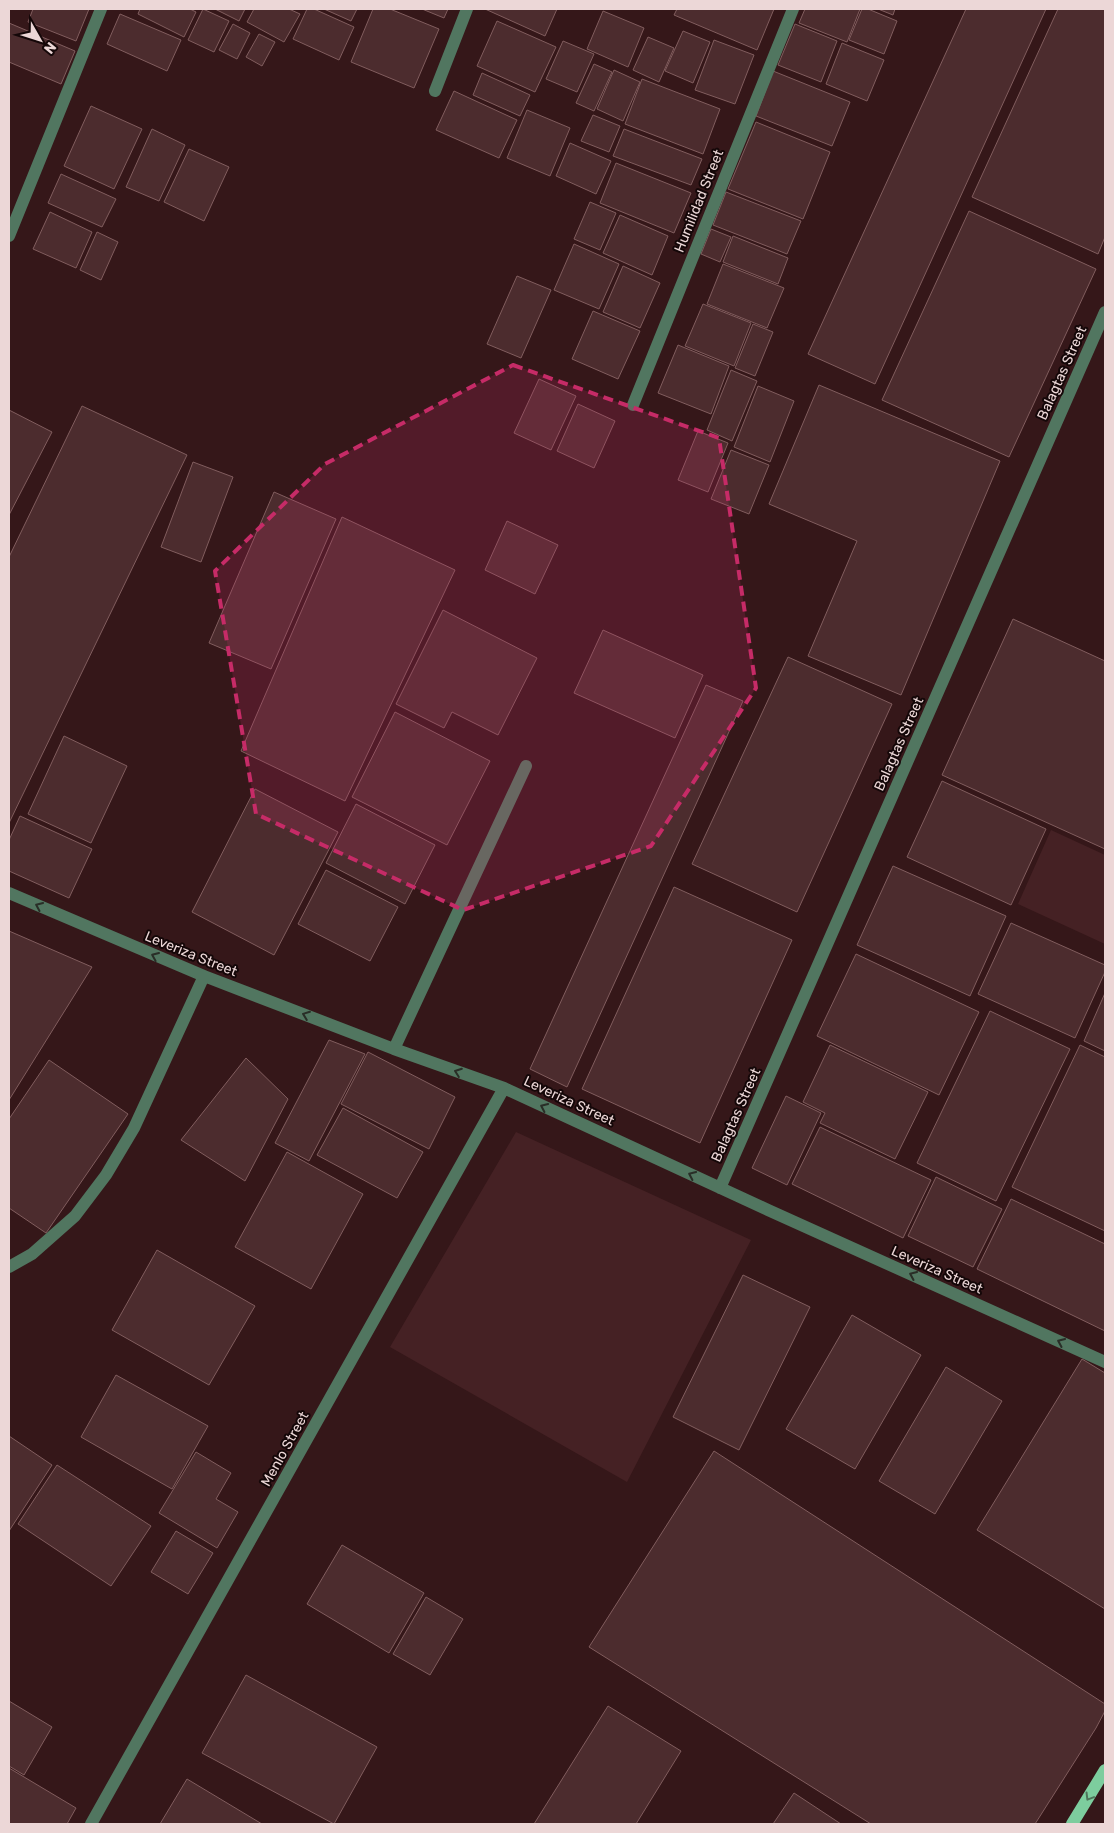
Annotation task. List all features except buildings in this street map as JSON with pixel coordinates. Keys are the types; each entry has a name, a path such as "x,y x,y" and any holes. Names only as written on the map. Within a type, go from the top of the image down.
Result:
{"main road":[{"path":"1072,1824 1105,1770"}],"street":[{"path":"9,236 101,9"},
{"path":"435,91 467,9"},
{"name":"Humilidad Street","path":"632,405 793,9"},
{"name":"Balagtas Street","path":"720,1188 1105,312"},
{"path":"394,1049 526,766"},
{"name":"Leveriza Street","path":"9,893 204,976 394,1049 504,1088 1105,1362"},
{"path":"9,1267 32,1254 76,1216 106,1175 134,1128 204,976"},
{"name":"Menlo Street","path":"91,1824 504,1088"}],"highlighted area":[{"path":"513,365 719,438 756,688 651,846 463,910 256,814 215,571 325,464"}],"shaded area":[{"path":"1051,830 1105,855 1105,944 1018,904"},
{"path":"516,1132 751,1240 627,1482 390,1347"}]}
